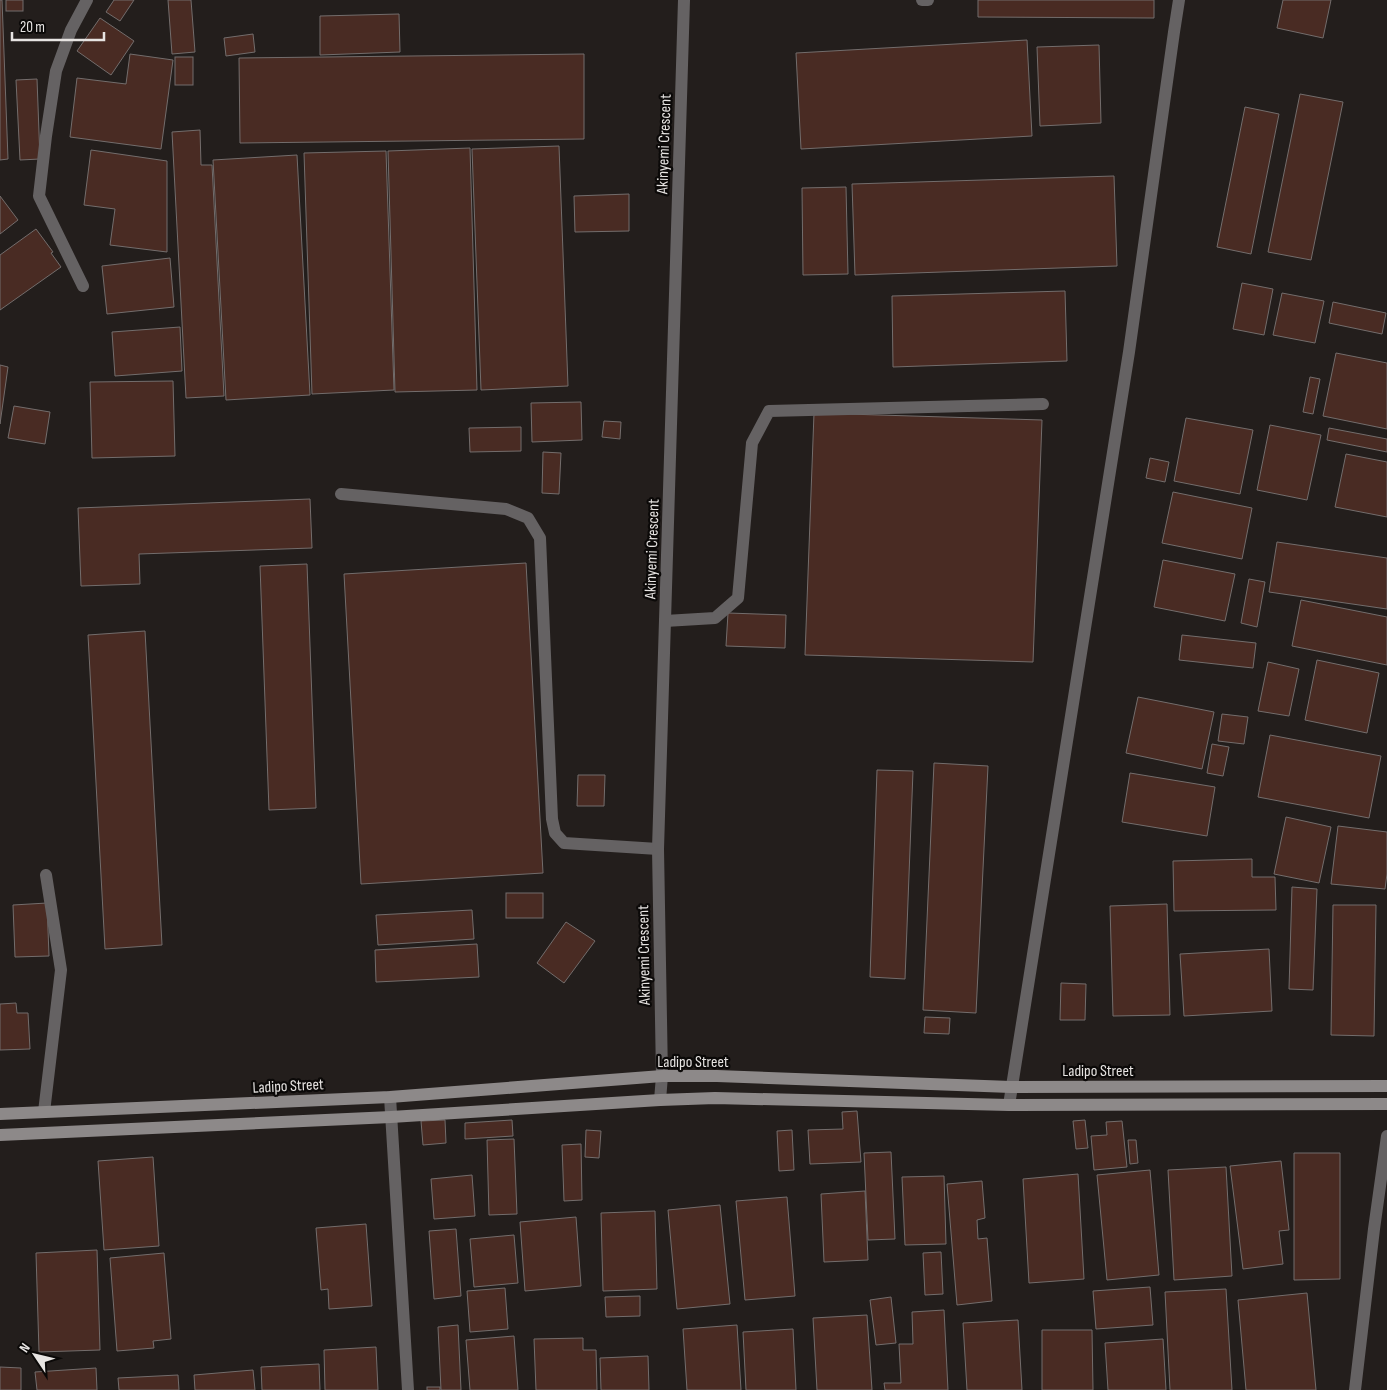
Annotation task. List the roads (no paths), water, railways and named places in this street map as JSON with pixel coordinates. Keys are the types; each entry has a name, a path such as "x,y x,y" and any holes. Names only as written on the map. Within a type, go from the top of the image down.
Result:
{"main road":[{"name":"Ladipo Street","path":"0,1114 390,1097 662,1076 717,1076 1011,1087 1387,1086"},
{"path":"0,1135 391,1117 715,1098 1009,1105 1387,1104"}],"street":[{"path":"82,286 39,196 56,71 71,30 87,0"},
{"name":"Akinyemi Crescent","path":"660,1100 662,1076 658,849 684,0"},
{"path":"922,0 928,0"},
{"path":"1009,1105 1129,352 1179,0"},
{"path":"665,621 715,618 738,598 752,443 769,412 1043,404"},
{"path":"341,494 506,509 528,518 540,538 552,819 555,834 564,843 658,849"},
{"path":"44,1112 62,970 46,875"},
{"path":"390,1097 408,1390"},
{"path":"1355,1390 1387,1136"}]}
